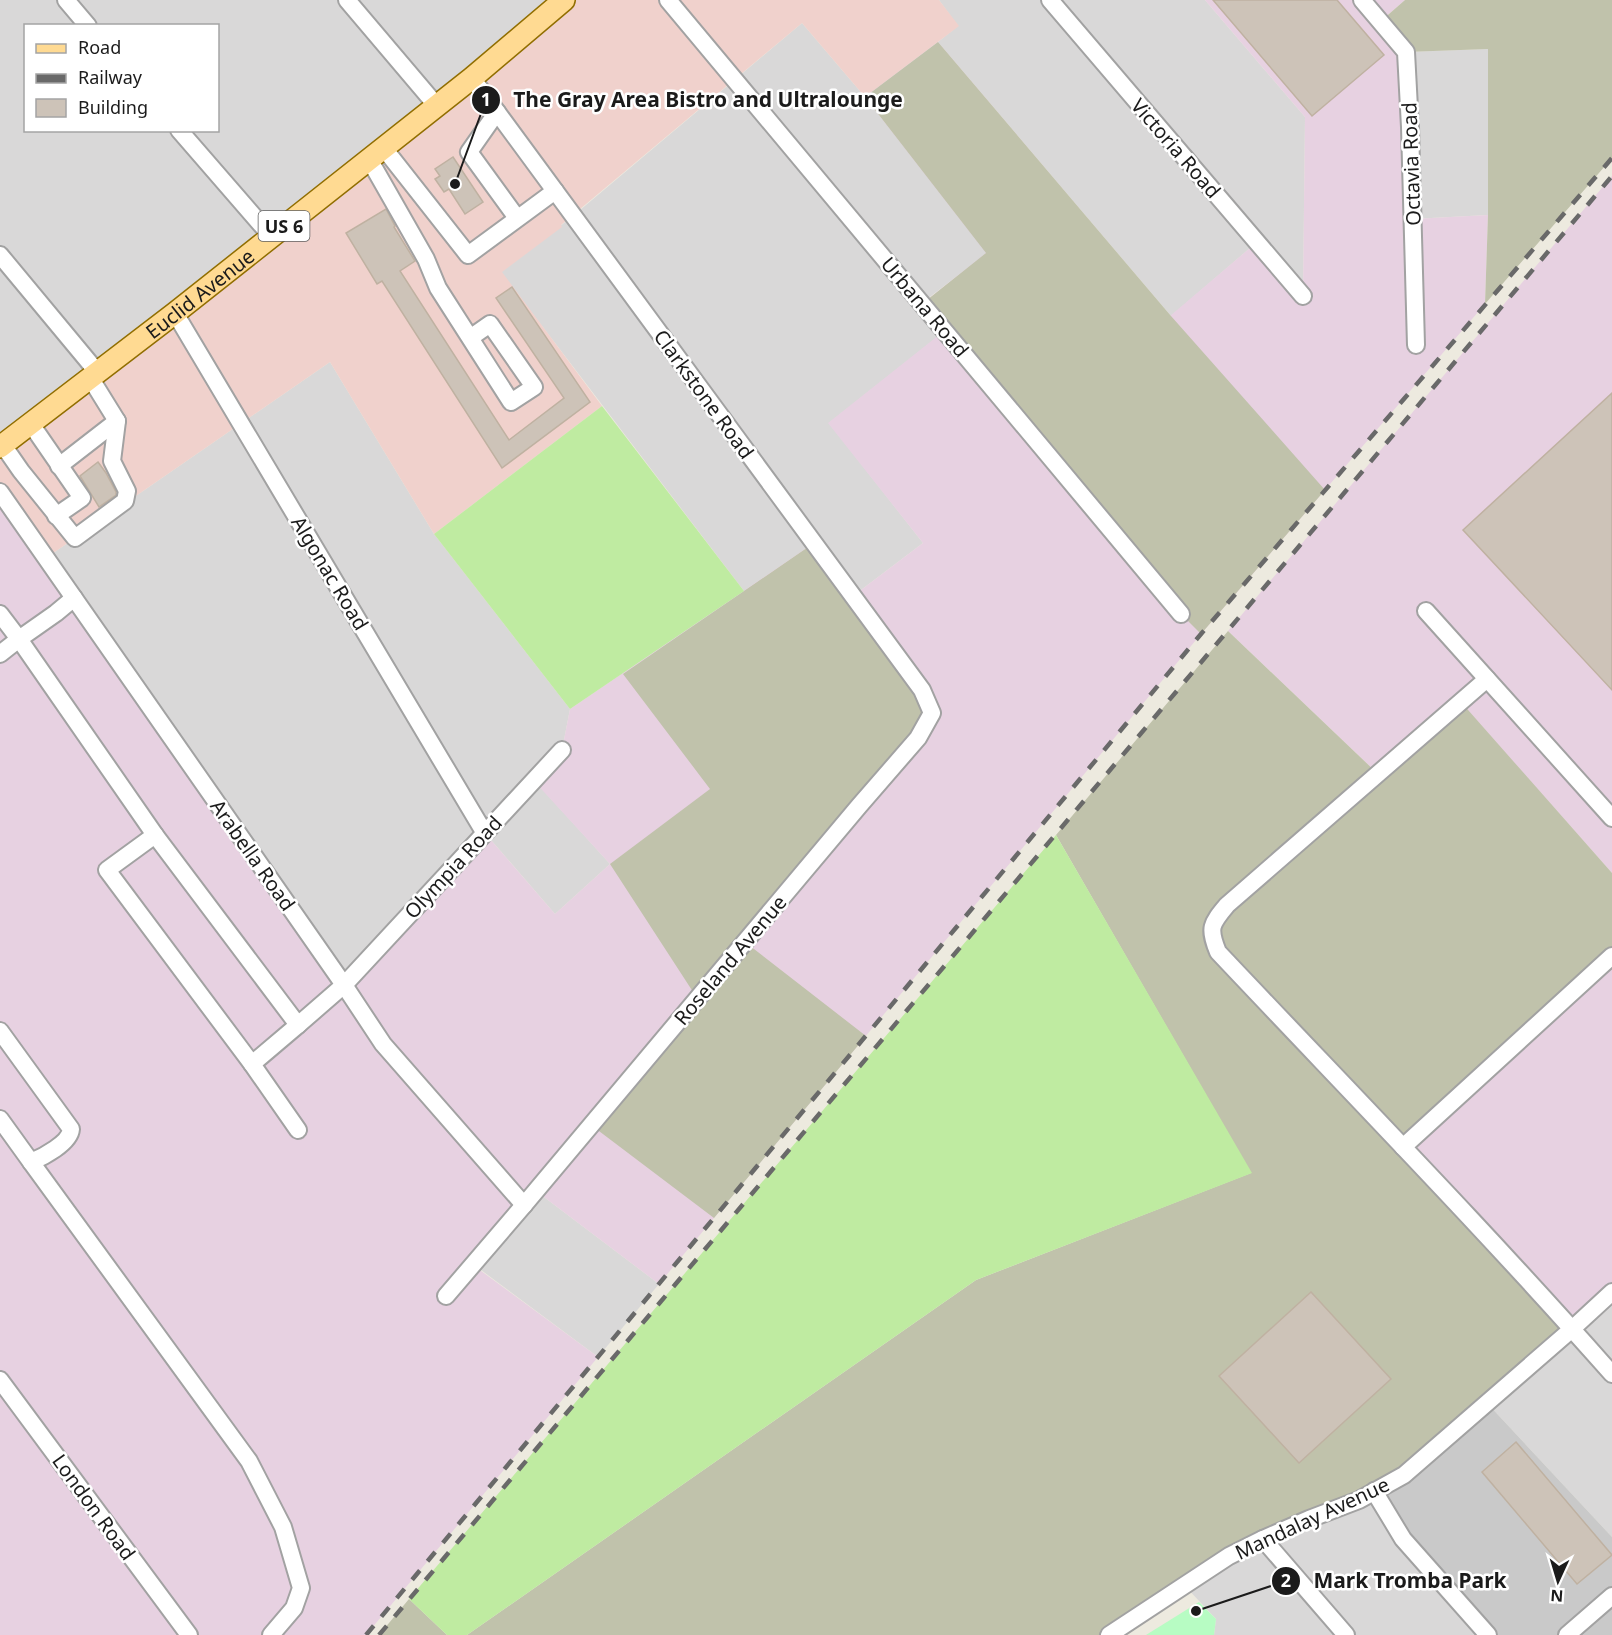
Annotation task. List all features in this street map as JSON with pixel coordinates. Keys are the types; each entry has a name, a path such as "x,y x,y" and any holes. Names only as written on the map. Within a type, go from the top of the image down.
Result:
{"main road":[{"name":"Euclid Avenue","path":"2,446 95,376 472,78 564,0"}],"street":[{"path":"66,0 86,24"},
{"path":"347,0 436,105"},
{"name":"Urbana Road","path":"668,0 1181,614"},
{"name":"Victoria Road","path":"1050,0 1303,296"},
{"name":"Octavia Road","path":"1362,0 1406,51 1416,345"},
{"name":"Clarkstone Road","path":"472,78 922,690 932,713"},
{"path":"497,112 469,152 517,218"},
{"path":"181,132 271,236"},
{"path":"376,153 468,255 555,191"},
{"path":"376,153 438,288 470,338"},
{"path":"0,255 95,376 117,421 112,461 127,491 125,501 75,538 2,446"},
{"name":"Algonac Road","path":"175,313 484,832"},
{"path":"58,466 117,421"},
{"path":"31,424 82,498 56,516"},
{"name":"Arabella Road","path":"0,492 383,1044 524,1205"},
{"path":"0,654 74,598"},
{"path":"1426,611 1612,818"},
{"path":"0,614 155,835 298,1025"},
{"path":"1487,679 1227,904 1213,921 1212,939 1218,952 1403,1147 1612,1374"},
{"name":"Roseland Avenue","path":"446,1296 918,738 932,713"},
{"name":"Olympia Road","path":"252,1064 344,985 562,750"},
{"path":"155,835 107,870 252,1064 297,1130"},
{"path":"1403,1147 1612,956"},
{"path":"0,1031 71,1129 71,1134 66,1141 30,1162"},
{"path":"0,1119 249,1461 283,1527 302,1588 294,1608 271,1635"},
{"name":"Mandalay Avenue","path":"1110,1635 1229,1556 1309,1519 1359,1500 1404,1475 1612,1292"},
{"name":"London Road","path":"0,1380 189,1635"},
{"path":"1374,1491 1403,1539 1488,1635"},
{"path":"1263,1539 1346,1635"},
{"path":"1567,1635 1612,1596"}],"shaded area":[{"path":"0,0 564,0 0,447"},
{"path":"564,0 939,0 959,26 865,97 802,23 561,225 562,227 502,272 602,406 434,534 330,362 46,558 0,492 0,447"},
{"path":"939,0 1205,0 1305,117 1303,296 1257,242 1171,316 938,42 958,26"},
{"path":"1205,0 1405,0 1381,21 1406,52 1413,219 1488,215 1485,304 1201,634 659,1284 536,1191 473,1265 598,1357 366,1635 0,1635 0,492 344,985 484,832 555,914 610,864 533,780 562,750 570,709 814,543 853,596 923,543 828,423 944,331 922,304 986,253 865,97 938,42 1170,316 1257,242 1303,295 1305,117"},
{"path":"1405,0 1612,0 1612,158 1485,304 1488,215 1488,49 1406,52 1381,21"},
{"path":"802,23 865,97 987,253 922,303 945,331 829,423 923,543 853,596 814,543 744,591 501,272 573,216"},
{"path":"938,42 1171,316 1325,490 1201,634 1181,614 922,304 986,253 865,97"},
{"path":"1488,49 1488,215 1412,219 1406,52"},
{"path":"1612,176 1612,873 1461,703 1378,774 1228,631"},
{"path":"330,362 434,534 570,709 562,750 534,780 610,864 555,914 485,833 344,985 46,558"},
{"path":"814,543 932,713 745,942 866,1036 714,1218 591,1125 697,998 610,864 710,789 623,674"},
{"path":"1228,631 1378,774 1461,702 1612,873 1612,956 1403,1147 1572,1329 1404,1475 1309,1519 1109,1635 467,1635 976,1280 1251,1173 1056,835"},
{"path":"1612,956 1612,1292 1572,1329 1403,1147"},
{"path":"536,1191 659,1284 598,1357 473,1264"},
{"path":"1612,1292 1612,1537 1487,1403"},
{"path":"1487,1403 1612,1537 1612,1635 1488,1635 1374,1491"},
{"path":"1374,1491 1488,1635 1214,1635 1216,1619 1185,1586"},
{"path":"409,1599 447,1635 379,1635"}],"green space":[{"path":"602,406 744,591 570,709 434,534"},
{"path":"1056,835 1252,1173 976,1280 467,1635 447,1635 409,1599"},
{"path":"1199,1602 1216,1619 1214,1635 1146,1635"}],"building":[{"path":"1213,0 1337,0 1384,55 1312,116"},
{"path":"453,157 483,202 465,214 449,189 444,192 435,179 440,176 435,169"},
{"path":"386,209 415,261 400,271 509,440 564,398 496,298 512,287 590,402 502,468 382,281 377,284 346,233"},
{"path":"1612,393 1612,690 1463,530"},
{"path":"98,462 116,492 116,495 99,507 80,476"},
{"path":"1311,1292 1391,1379 1299,1463 1219,1376"},
{"path":"1516,1442 1612,1555 1577,1584 1482,1472"}],"railway":[{"path":"366,1635 1201,634 1612,158"},
{"path":"379,1635 1612,176"}],"place":[{"name":"The Gray Area Bistro and Ultralounge","path":"455,184"},
{"name":"Mark Tromba Park","path":"1196,1611"}]}
